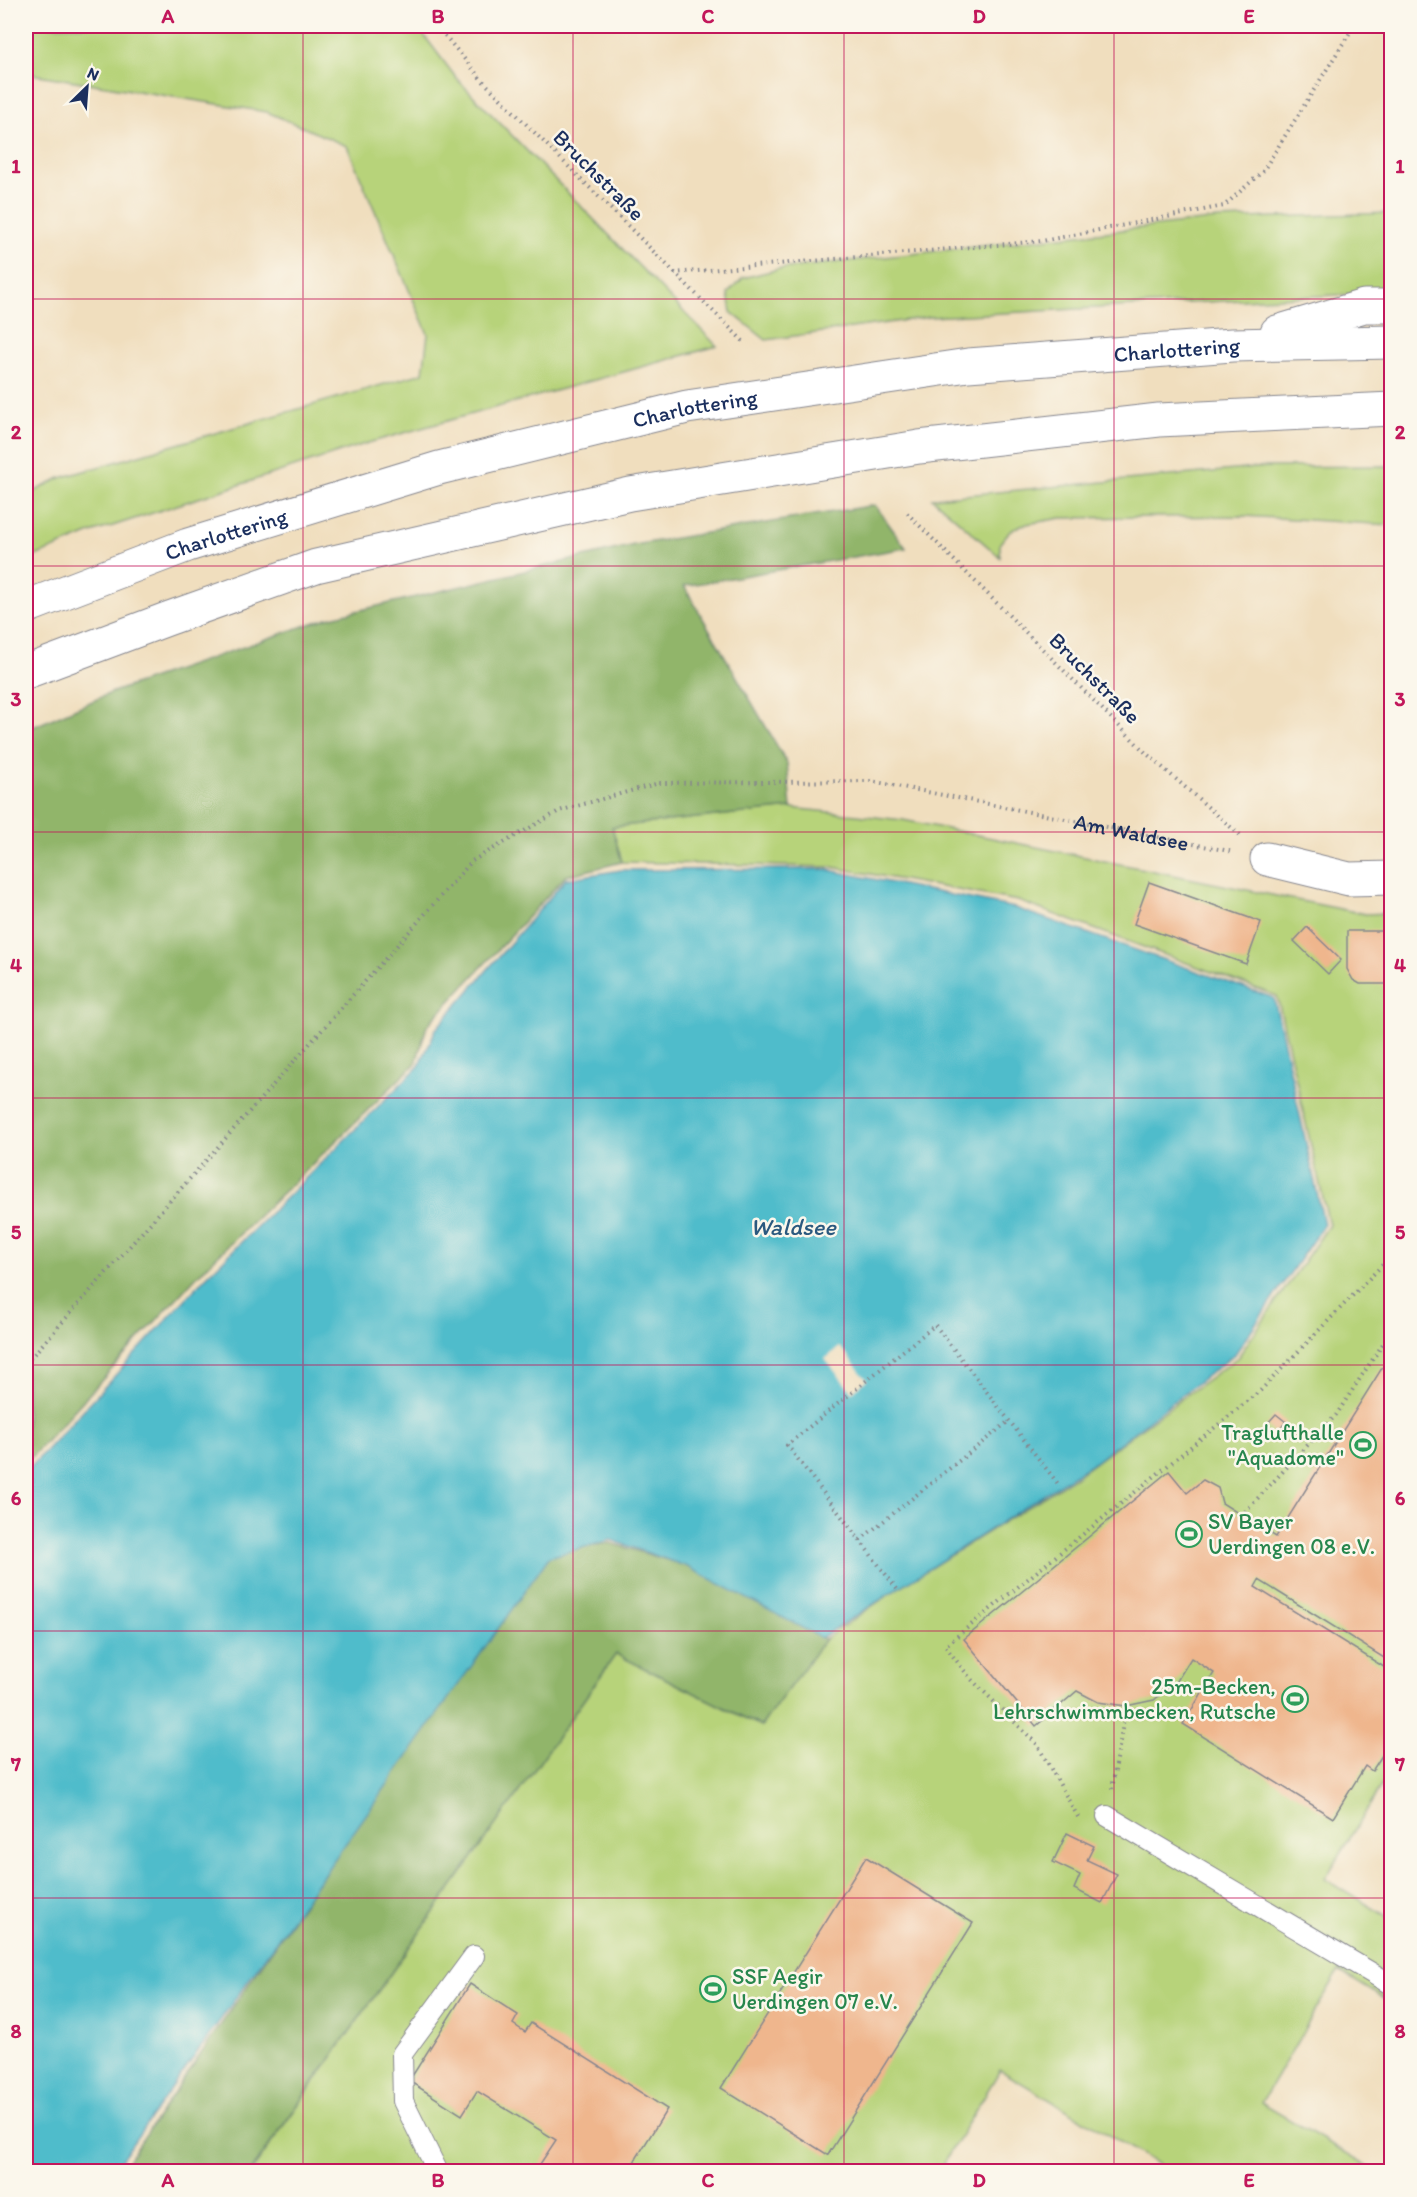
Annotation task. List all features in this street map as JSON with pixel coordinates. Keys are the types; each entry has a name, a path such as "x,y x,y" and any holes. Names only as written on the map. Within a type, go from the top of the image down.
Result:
{"main road":[{"path":"1232,345 1364,306 1392,306"},
{"name":"Charlottering","path":"26,607 188,545 418,475 687,407 968,365 1232,345 1392,342"},
{"path":"26,672 316,566 630,494 931,446 1159,420 1376,409 1392,422"},
{"path":"1267,859 1349,879 1392,878"}],"lane":[{"path":"1107,1816 1392,1985"},
{"path":"438,2172 403,2101 402,2054 474,1956"}],"path":[{"name":"Bruchstraße","path":"437,26 481,79 744,342"},
{"path":"674,273 1042,241 1224,206 1263,171 1354,26"},
{"name":"Bruchstraße","path":"907,513 1146,753 1267,859"},
{"name":"Am Waldsee","path":"26,1363 472,861 559,811 659,783 871,781 1267,859"},
{"path":"1126,1706 1107,1816 1080,1820 1036,1744 970,1678 945,1646 1261,1390 1392,1255"},
{"path":"897,1589 787,1445 935,1325 1059,1485"},
{"path":"1242,1516 1336,1415 1392,1330"},
{"path":"859,1540 1009,1421"}],"green space":[{"path":"26,26 417,26 457,79 717,346 368,443 91,533 26,560 26,496 60,478 423,373 428,334 347,146 267,112 26,73"},
{"path":"1391,213 1391,292 930,317 766,340 731,312 728,293 743,278 779,269 1219,219"},
{"path":"1391,466 1391,525 1243,516 1061,518 1021,525 1009,532 1000,543 1000,557 932,498 1267,467"},
{"path":"875,505 906,548 684,586 787,763 791,808 612,827 622,862 566,876 427,1026 416,1063 197,1276 26,1463 26,730 113,692 327,618 634,545"},
{"path":"791,808 903,820 1365,914 1391,913 1391,1770 1325,1879 1391,1919 1391,2003 1339,1971 1261,2103 1377,2171 1169,2171 1000,2070 939,2171 251,2172 616,1654 761,1726 825,1639 897,1589 1074,1478 1238,1357 1329,1225 1277,996 1018,901 832,867 622,862 612,827"},
{"path":"610,1543 691,1567 825,1639 761,1726 616,1654 251,2171 120,2172 544,1552"}],"water":[{"name":"Waldsee","path":"824,869 1015,908 1274,998 1324,1224 1235,1354 1095,1462 821,1638 688,1567 611,1540 549,1557 113,2171 26,2171 26,1472 205,1278 419,1066 436,1029 566,879 621,870"}],"pier":[{"path":"840,1347 867,1380 852,1392 825,1359"}],"building":[{"path":"1149,882 1261,922 1246,964 1134,924"},
{"path":"1307,927 1341,960 1328,974 1294,941"},
{"path":"1347,931 1392,931 1392,984 1360,984 1353,980 1347,969"},
{"path":"1392,1352 1392,1663 1259,1580 1255,1587 1392,1672 1392,1740 1372,1771 1365,1766 1333,1818 1183,1724 1214,1673 1191,1658 1177,1681 1154,1700 1126,1706 1098,1702 1077,1691 1036,1726 964,1639 1169,1471 1187,1493 1203,1480 1218,1488 1222,1503 1276,1537"},
{"path":"1276,1414 1286,1422 1275,1434 1266,1425"},
{"path":"1067,1833 1094,1846 1087,1860 1117,1874 1102,1903 1074,1889 1080,1875 1053,1862"},
{"path":"866,1857 973,1923 828,2155 721,2088"},
{"path":"470,1984 518,2015 513,2024 525,2032 531,2023 667,2109 628,2172 552,2172 540,2164 556,2140 477,2091 462,2115 409,2081"}],"place":[{"name":"Traglufthalle \"Aquadome\"","path":"1363,1445"},
{"name":"SV Bayer Uerdingen 08 e.V.","path":"1189,1534"},
{"name":"25m-Becken, Lehrschwimmbecken, Rutsche","path":"1295,1699"},
{"name":"SSF Aegir Uerdingen 07 e.V.","path":"713,1989"}]}
